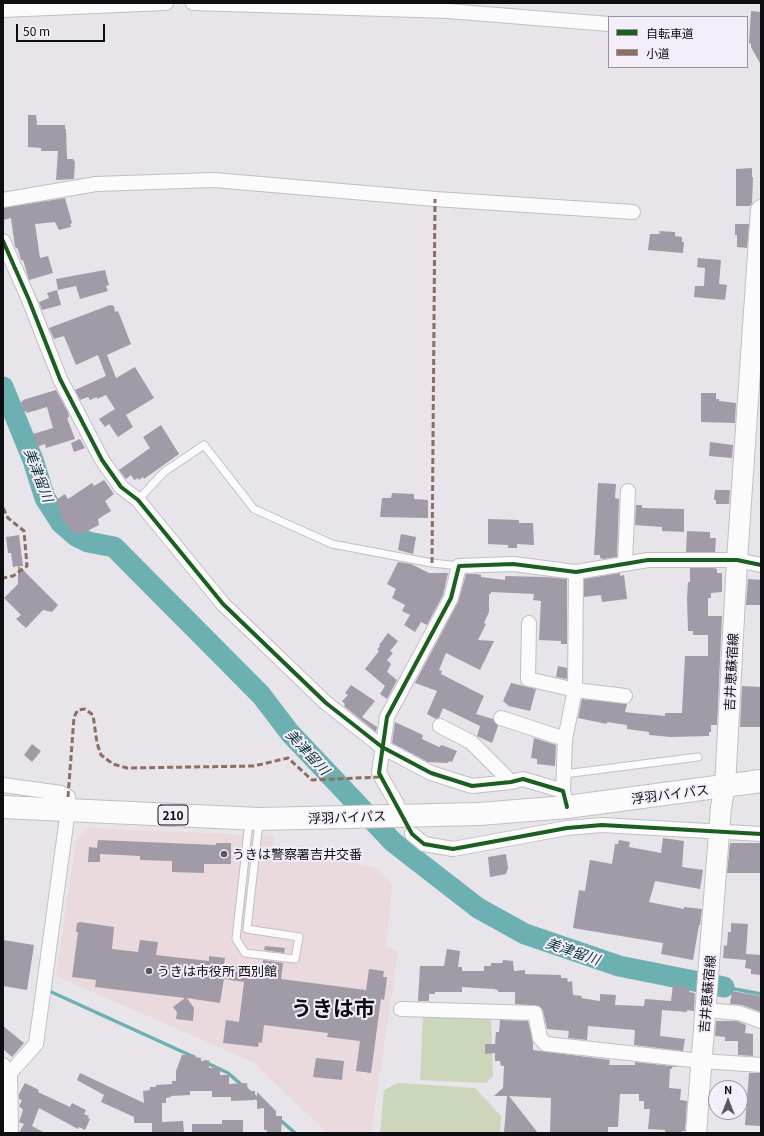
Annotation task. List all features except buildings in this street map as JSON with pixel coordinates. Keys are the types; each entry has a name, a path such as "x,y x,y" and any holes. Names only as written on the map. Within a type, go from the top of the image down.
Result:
{"highway":[{"name":"浮羽バイパス","path":"3,807 254,819 342,819 396,810 479,814 565,799 725,787 761,781"}],"main road":[{"name":"吉井恵蘇宿線","path":"696,1133 719,832 725,787 737,560 761,210"}],"street":[{"path":"3,10 166,3"},
{"path":"193,3 448,11 608,24"},
{"path":"3,200 96,184 214,180 435,199 633,212"},
{"path":"3,241 29,300 60,379 102,460 121,487 138,500 223,604 326,703 382,747 431,773 472,786 511,782 523,779 565,799 565,739 575,690 576,572"},
{"path":"625,563 628,491"},
{"path":"396,810 379,773 387,717 451,598 460,566 513,564 576,572 648,560 737,560 761,565"},
{"path":"529,623 528,679 575,690 625,696"},
{"path":"501,718 565,739"},
{"path":"440,726 470,742 511,782"},
{"path":"3,785 62,792 68,797 68,810 36,1044 7,1069 11,1133"},
{"path":"412,834 424,844 453,849 567,828 602,825 761,834"},
{"path":"705,1002 761,1021"},
{"path":"401,1009 535,1013 540,1038 546,1044 701,1061 761,1065"}],"lane":[{"path":"138,500 164,472 204,445 254,509 332,544 432,563 460,566"},
{"path":"564,774 698,757"},
{"path":"254,819 247,929 299,937 295,959 246,953 236,939 254,819"}],"shaded area":[{"path":"88,828 275,836 273,853 373,866 392,884 386,948 398,951 371,1133 327,1133 253,1062 56,976 76,841"}],"green space":[{"path":"423,1015 491,1016 493,1076 486,1083 420,1080"},
{"path":"398,1083 475,1088 501,1116 500,1133 380,1133 384,1090"}],"waterway":[{"name":"美津留川","path":"3,387 33,460 45,498 61,523 76,536 88,542 114,547 261,695 290,733 393,842 478,908 525,934 619,966 724,987"},
{"path":"724,987 761,994"},
{"path":"47,990 194,1057"},
{"path":"205,1062 228,1073 260,1101"},
{"path":"279,1119 295,1133"}],"marked path":[{"path":"432,563 435,199"},
{"path":"3,508 8,518 24,531 27,566 13,576 3,578"},
{"path":"68,797 74,717 78,710 85,709 93,715 97,743 101,755 113,764 127,768 254,766 288,758 312,780 381,777"}],"cycle path":[{"path":"3,241 29,300 60,379 102,460 121,487 138,500 223,604 326,703 382,747 431,773 472,786 511,782 523,779 563,791 567,807"},
{"path":"761,565 737,560 648,560 576,572 513,564 459,566 451,598 387,717 379,773 412,834 424,844 453,849 567,828 602,825 761,834"}],"place":[{"name":"うきは警察署吉井交番","path":"224,854"},
{"name":"うきは市役所 西別館","path":"149,971"}],"district":[{"name":"うきは市","path":"333,1008"}]}
